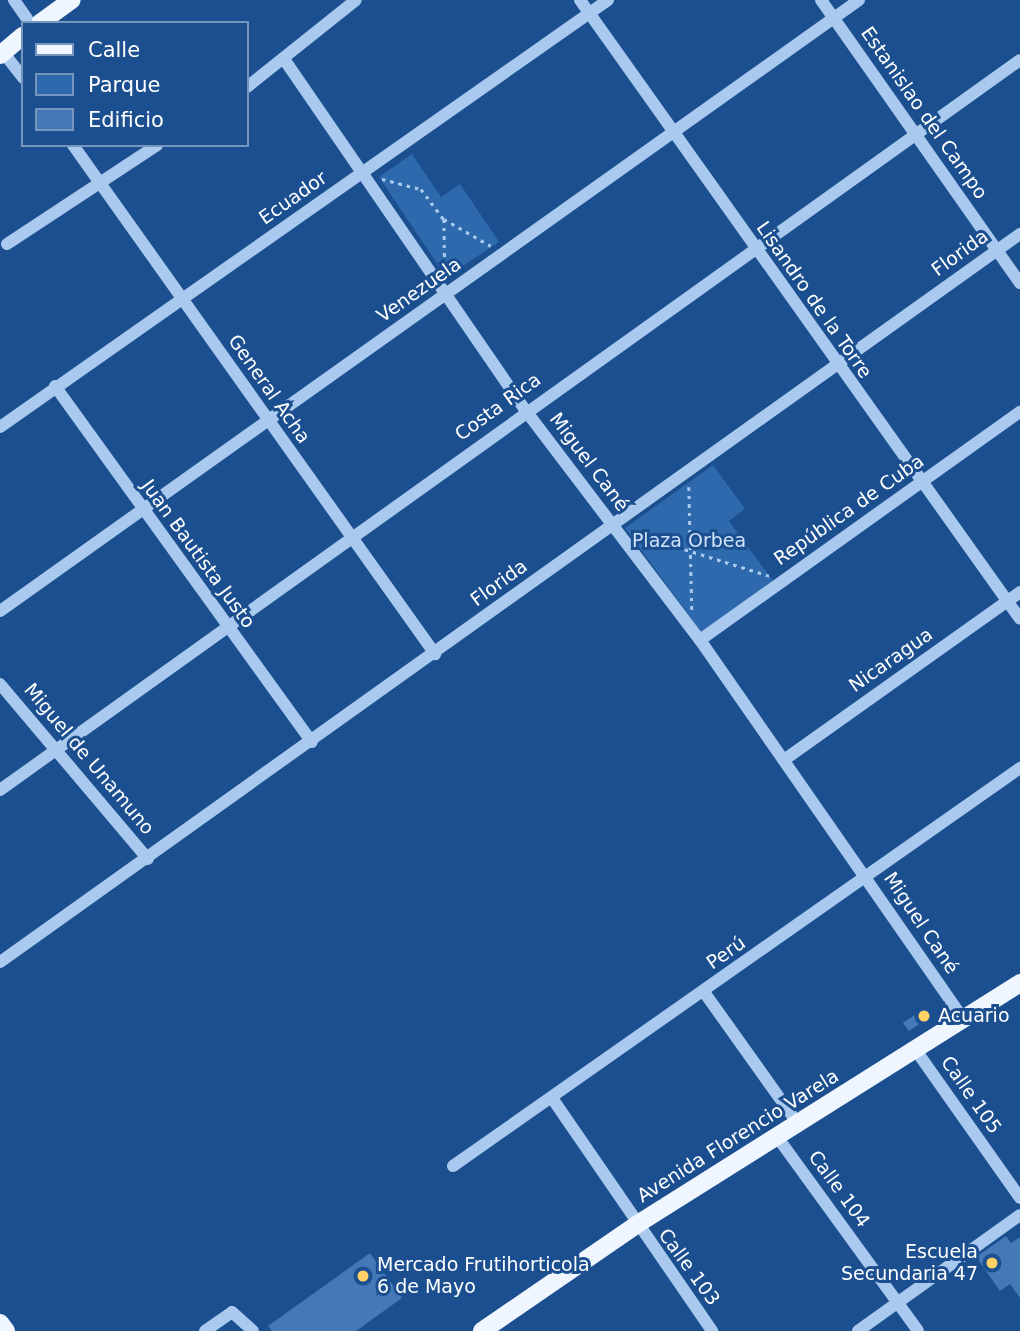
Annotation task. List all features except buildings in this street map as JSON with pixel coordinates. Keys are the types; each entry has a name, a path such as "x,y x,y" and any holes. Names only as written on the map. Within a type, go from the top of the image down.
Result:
{"main road":[{"path":"43,21 72,0"},
{"path":"2,53 21,38"},
{"name":"Avenida Florencio Varela","path":"485,1330 636,1225 1020,984"},
{"path":"0,1323 6,1331"}],"street":[{"path":"14,0 29,21"},
{"path":"248,86 286,62 356,0"},
{"name":"Lisandro de la Torre","path":"580,0 920,483 1020,619"},
{"name":"Ecuador","path":"0,427 608,0"},
{"name":"Estanislao del Campo","path":"821,0 1020,283"},
{"name":"Venezuela","path":"0,611 859,0"},
{"path":"2,53 21,76"},
{"name":"Costa Rica","path":"0,790 351,536 1020,60"},
{"name":"Miguel Cané","path":"286,62 526,411 696,635 963,1019"},
{"name":"General Acha","path":"74,147 435,654"},
{"path":"7,244 154,147"},
{"name":"Florida","path":"0,962 689,473 1020,234"},
{"name":"Juan Bautista Justo","path":"55,386 141,510 312,742"},
{"name":"República de Cuba","path":"696,635 784,580 1020,412"},
{"name":"Nicaragua","path":"784,760 1020,592"},
{"name":"Miguel de Unamuno","path":"0,684 148,859"},
{"name":"Perú","path":"453,1166 867,878 1020,768"},
{"path":"704,992 798,1124"},
{"name":"Calle 105","path":"915,1049 1020,1198"},
{"path":"552,1098 636,1225"},
{"name":"Calle 104","path":"778,1138 918,1331"},
{"path":"859,1331 1020,1215"},
{"name":"Calle 103","path":"636,1225 712,1331"},
{"path":"205,1331 232,1312 253,1331"}],"path":[{"path":"362,173 421,189 444,219 484,237 500,257"},
{"path":"444,219 446,294"},
{"path":"689,473 696,635"},
{"path":"612,526 784,580"}],"green space":[{"path":"412,154 441,197 460,184 499,242 446,277 379,177"},
{"name":"Plaza Orbea","path":"713,465 745,509 729,521 776,585 702,633 625,528"}],"place":[{"name":"Acuario","path":"924,1016"},
{"name":"Escuela Secundaria 47","path":"992,1263"},
{"name":"Mercado Frutihorticola 6 de Mayo","path":"363,1276"}]}
